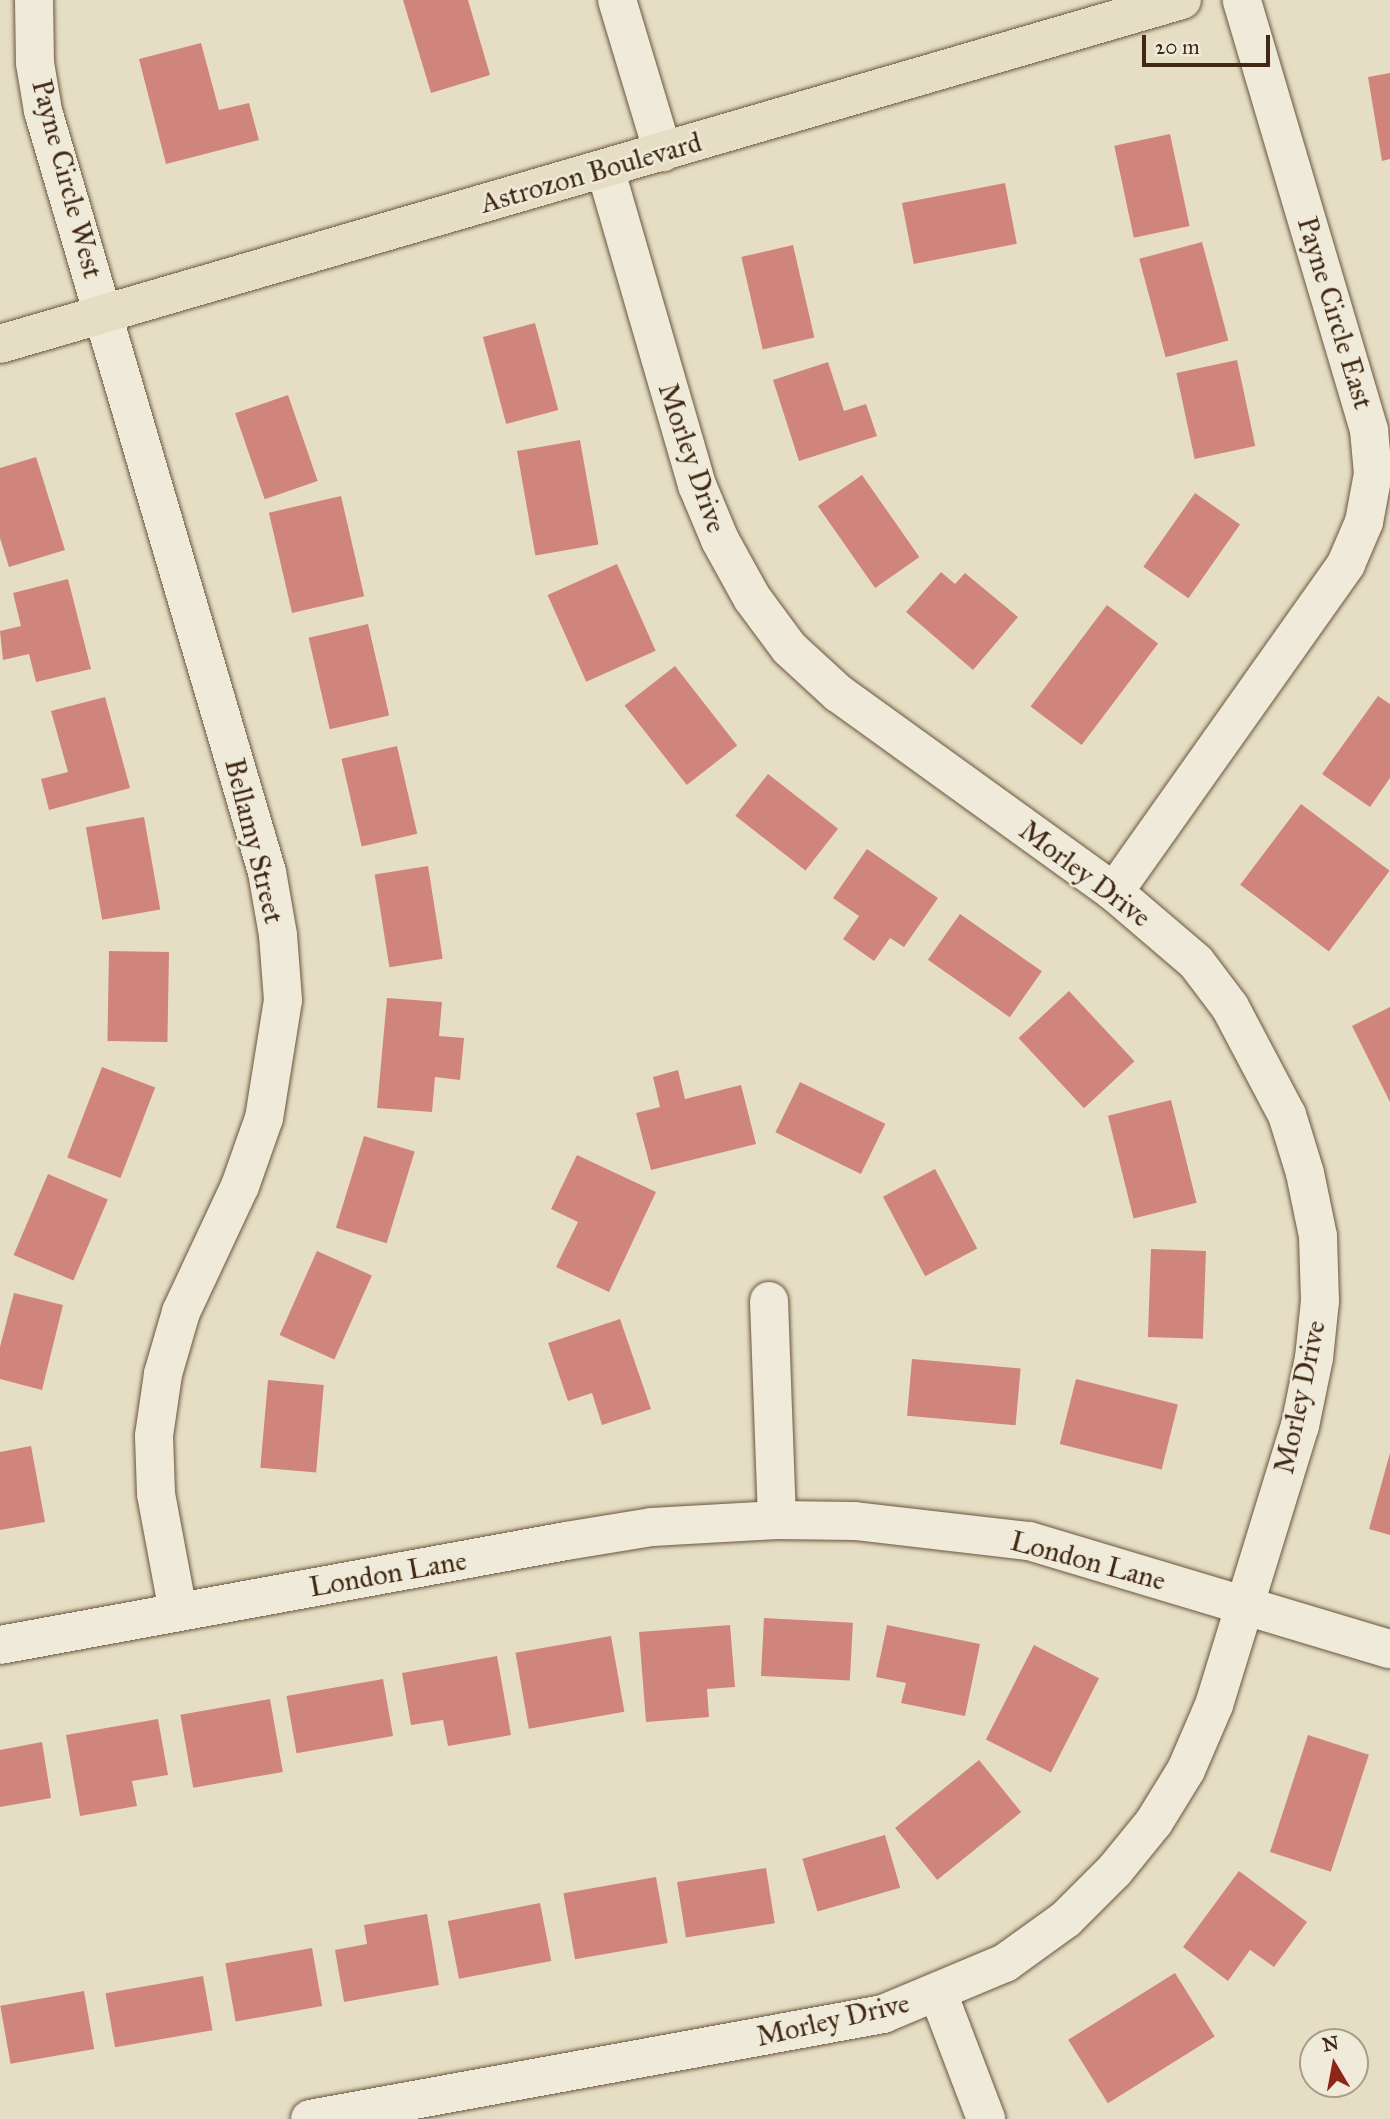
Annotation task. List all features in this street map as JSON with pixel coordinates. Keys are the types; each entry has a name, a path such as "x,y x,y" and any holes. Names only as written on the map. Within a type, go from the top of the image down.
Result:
{"main road":[{"name":"Astrozon Boulevard","path":"0,344 1182,0"}],"street":[{"name":"Payne Circle West","path":"34,0 35,63 43,111 105,314"},
{"path":"617,0 663,152"},
{"name":"Payne Circle East","path":"1114,892 1346,564 1364,522 1373,474 1369,430 1242,0"},
{"name":"Morley Drive","path":"310,2119 830,2026 883,2014 1005,1963 1066,1919 1115,1870 1154,1822 1186,1770 1214,1705 1300,1426 1314,1357 1320,1301 1318,1236 1287,1115 1230,1007 1196,962 1114,892 839,694 789,648 752,598 720,540 697,485 605,169"},
{"name":"Bellamy Street","path":"105,314 267,872 283,1000 264,1118 240,1185 181,1312 163,1374 154,1436 156,1494 178,1612"},
{"path":"769,1301 777,1520"},
{"name":"London Lane","path":"0,1645 652,1527 777,1520 855,1521 1029,1541 1390,1650"},
{"path":"938,1993 986,2119"}],"building":[{"path":"403,0 468,0 490,75 431,93"},
{"path":"201,43 219,110 249,103 259,140 166,164 139,59"},
{"path":"1390,73 1390,159 1382,161 1368,77"},
{"path":"1170,134 1190,226 1134,238 1114,146"},
{"path":"1005,183 1017,244 914,264 902,203"},
{"path":"1202,242 1228,341 1166,357 1139,259"},
{"path":"793,245 814,338 763,349 741,257"},
{"path":"535,323 558,410 506,424 483,337"},
{"path":"1237,360 1255,446 1195,459 1176,373"},
{"path":"828,362 844,411 866,404 877,436 799,461 773,380"},
{"path":"288,395 318,481 265,499 235,413"},
{"path":"580,440 598,544 535,556 517,451"},
{"path":"36,457 65,550 9,567 0,538 0,468"},
{"path":"862,475 919,557 875,588 818,506"},
{"path":"1195,493 1240,525 1188,598 1143,567"},
{"path":"341,496 364,596 292,613 269,513"},
{"path":"617,564 656,651 586,682 548,595"},
{"path":"941,572 955,584 965,573 1018,617 973,670 906,612"},
{"path":"68,579 91,669 36,682 29,654 3,660 0,631 21,626 13,593"},
{"path":"1107,605 1158,644 1082,745 1031,706"},
{"path":"368,624 389,716 330,729 309,638"},
{"path":"675,666 737,746 687,785 625,705"},
{"path":"1378,696 1390,704 1390,778 1370,807 1322,774"},
{"path":"105,697 130,788 49,810 41,779 68,772 51,711"},
{"path":"397,746 417,834 362,847 341,759"},
{"path":"768,774 838,829 806,871 735,816"},
{"path":"1301,804 1390,871 1329,951 1240,885"},
{"path":"144,817 160,910 102,920 86,827"},
{"path":"867,849 938,898 904,947 890,938 874,961 843,939 859,916 833,898"},
{"path":"428,866 443,959 389,967 375,874"},
{"path":"960,914 1042,971 1010,1017 928,960"},
{"path":"109,951 169,952 167,1042 107,1041"},
{"path":"1069,991 1134,1061 1084,1108 1019,1038"},
{"path":"387,998 442,1002 439,1036 464,1038 460,1080 435,1077 432,1112 377,1108"},
{"path":"1390,1007 1390,1102 1352,1026"},
{"path":"102,1067 155,1087 120,1178 67,1158"},
{"path":"678,1070 685,1099 741,1085 756,1144 651,1170 636,1113 660,1107 653,1077"},
{"path":"800,1082 885,1124 861,1174 775,1132"},
{"path":"1171,1100 1197,1203 1134,1219 1108,1116"},
{"path":"364,1136 415,1151 387,1243 336,1228"},
{"path":"577,1155 656,1192 609,1292 556,1267 578,1222 551,1209"},
{"path":"935,1169 977,1248 925,1276 883,1197"},
{"path":"48,1174 108,1199 73,1280 14,1255"},
{"path":"1151,1249 1206,1251 1203,1339 1148,1337"},
{"path":"317,1251 372,1275 334,1359 280,1335"},
{"path":"14,1293 63,1305 42,1390 0,1379 0,1347"},
{"path":"620,1319 651,1409 602,1425 592,1393 568,1401 548,1343"},
{"path":"912,1359 1021,1368 1016,1425 907,1416"},
{"path":"1076,1379 1178,1404 1162,1469 1060,1444"},
{"path":"268,1380 324,1385 316,1473 260,1468"},
{"path":"31,1446 45,1522 0,1530 0,1452"},
{"path":"1390,1453 1390,1535 1369,1529"},
{"path":"764,1618 853,1623 850,1681 761,1676"},
{"path":"730,1625 735,1687 707,1689 709,1717 646,1722 639,1632"},
{"path":"887,1625 980,1644 965,1716 901,1703 906,1683 876,1677"},
{"path":"611,1636 624,1712 529,1729 515,1653"},
{"path":"1034,1645 1099,1678 1051,1773 986,1739"},
{"path":"497,1656 511,1735 448,1746 443,1720 411,1725 402,1673"},
{"path":"383,1679 393,1736 297,1753 286,1696"},
{"path":"270,1699 283,1772 193,1788 180,1715"},
{"path":"158,1719 168,1775 132,1781 137,1806 80,1816 66,1735"},
{"path":"1308,1735 1369,1755 1331,1872 1270,1852"},
{"path":"42,1742 51,1798 0,1807 0,1750"},
{"path":"979,1760 1021,1812 937,1880 895,1828"},
{"path":"885,1835 900,1888 817,1912 802,1859"},
{"path":"766,1868 775,1923 686,1937 677,1882"},
{"path":"1239,1871 1307,1922 1274,1967 1250,1950 1228,1981 1183,1947"},
{"path":"656,1877 668,1943 575,1959 563,1893"},
{"path":"540,1903 551,1961 459,1979 448,1921"},
{"path":"427,1914 439,1985 344,2002 335,1950 367,1944 364,1925"},
{"path":"312,1948 322,2006 236,2021 225,1963"},
{"path":"1175,1973 1215,2037 1108,2103 1068,2040"},
{"path":"203,1976 213,2030 115,2047 106,1993"},
{"path":"84,1991 94,2049 11,2064 0,2006"}]}
